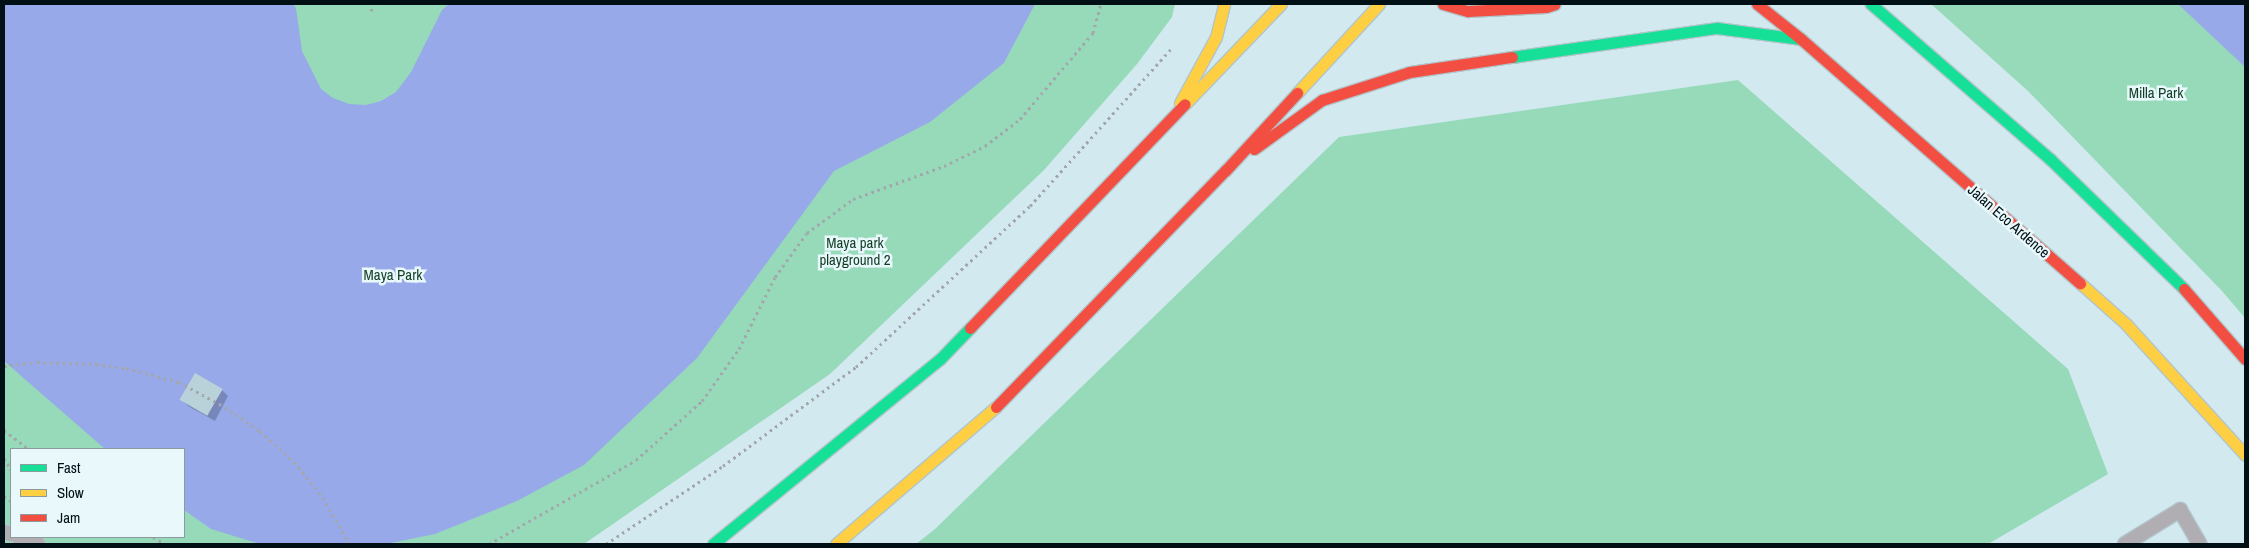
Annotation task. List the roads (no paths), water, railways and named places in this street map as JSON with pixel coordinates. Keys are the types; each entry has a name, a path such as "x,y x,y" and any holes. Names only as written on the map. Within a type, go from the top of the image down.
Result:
{"main road":[{"path":"1170,122 1216,37 1224,4"},
{"path":"713,544 942,358 1281,4"},
{"path":"836,544 983,420 1226,170 1379,4"},
{"path":"1443,4 1468,11 1546,7 1555,4"},
{"name":"Jalan Eco Ardence","path":"1757,4 1801,39 2126,324 2245,455"},
{"path":"1871,4 2050,159 2177,280 2245,359"},
{"path":"1226,170 1322,100 1410,72 1716,28 1801,39"}],"lane":[{"path":"2125,544 2180,510 2200,544"},
{"path":"21,538 38,544"}],"water":[{"name":"Maya Park","path":"4,4 293,4 296,8 302,51 321,89 333,98 349,104 366,105 381,101 396,92 411,72 442,10 449,4 1035,4 1004,63 930,122 834,171 697,358 584,465 517,501 435,534 386,544 260,544 211,529 185,511 185,448 104,448 4,361"},
{"path":"2178,4 2245,4 2245,67"}],"park label":[{"name":"Milla Park","path":"2156,93"},
{"name":"Maya park playground 2","path":"855,250"}]}
